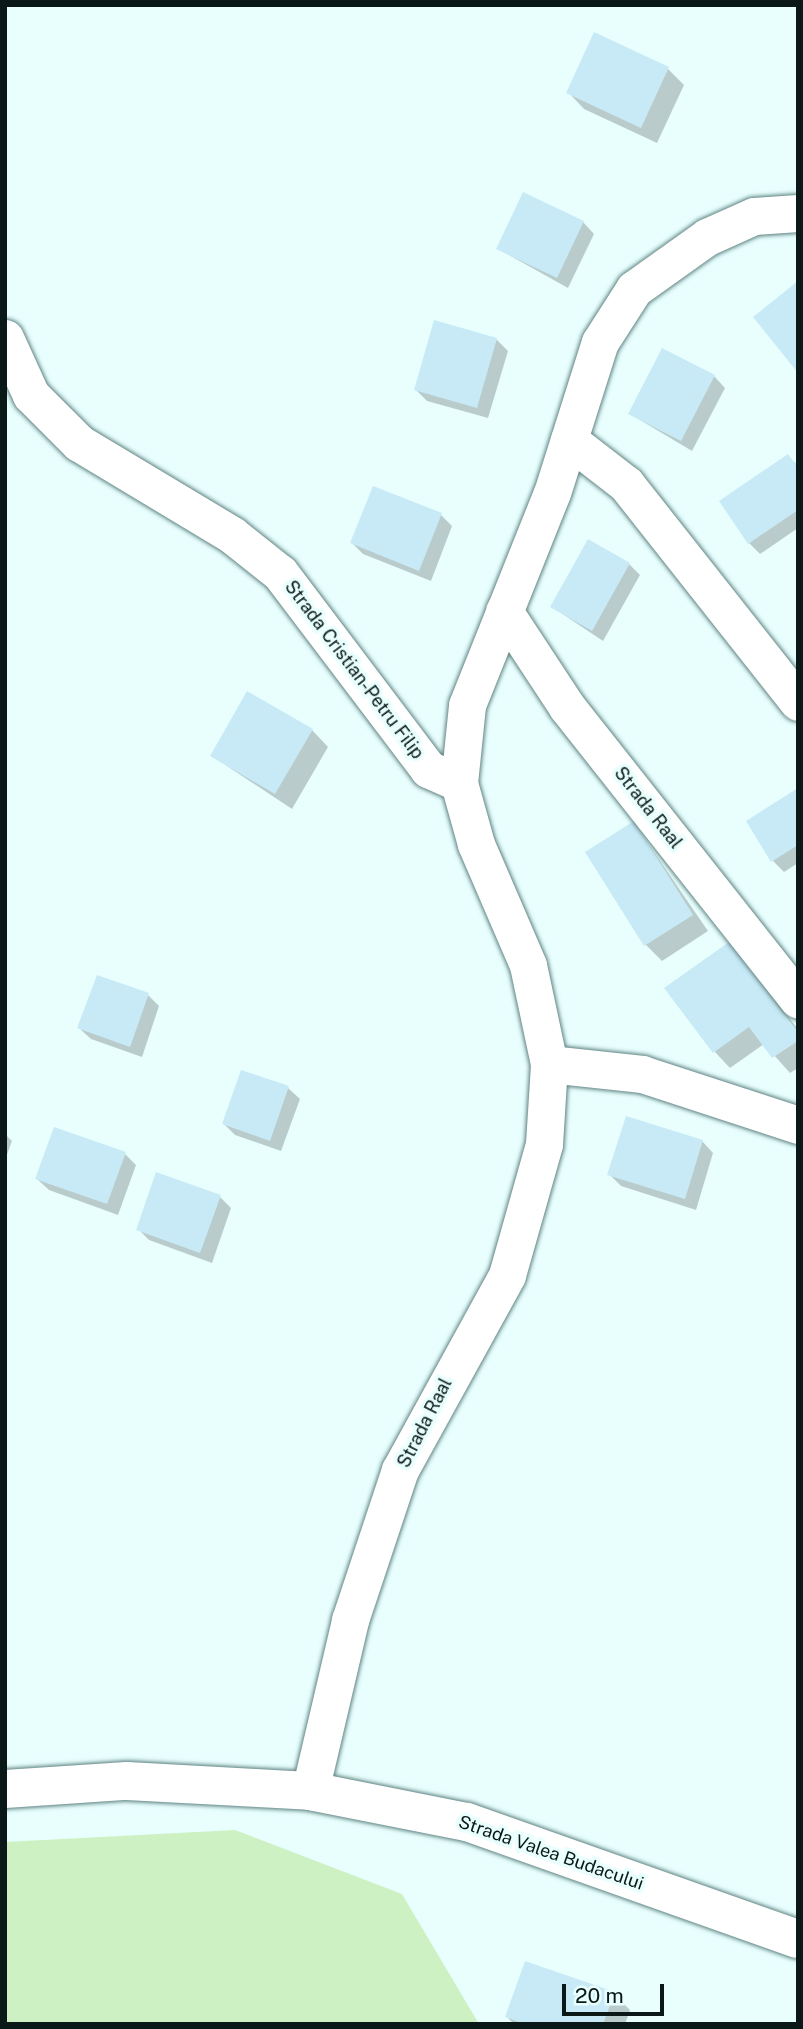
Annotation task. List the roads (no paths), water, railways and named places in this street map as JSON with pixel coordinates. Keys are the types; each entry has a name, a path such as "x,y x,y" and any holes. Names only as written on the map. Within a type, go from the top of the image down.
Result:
{"main road":[{"name":"Strada Valea Budacului","path":"5,1789 127,1781 310,1791 467,1822 798,1939"}],"street":[{"name":"Strada Raal","path":"310,1791 350,1620 400,1470 507,1275 528,1221 544,1144 549,1064 528,965 476,844 459,783 467,705 569,440 600,342 634,289 707,237 754,216 798,214"},
{"name":"Strada Cristian-Petru Filip","path":"5,338 31,395 79,443 232,536 280,573 428,769 459,783"},
{"path":"569,440 626,484 798,702"},
{"name":"Strada Raal","path":"505,611 568,707 798,1000"},
{"path":"549,1064 606,1065 642,1074 798,1125"}]}
